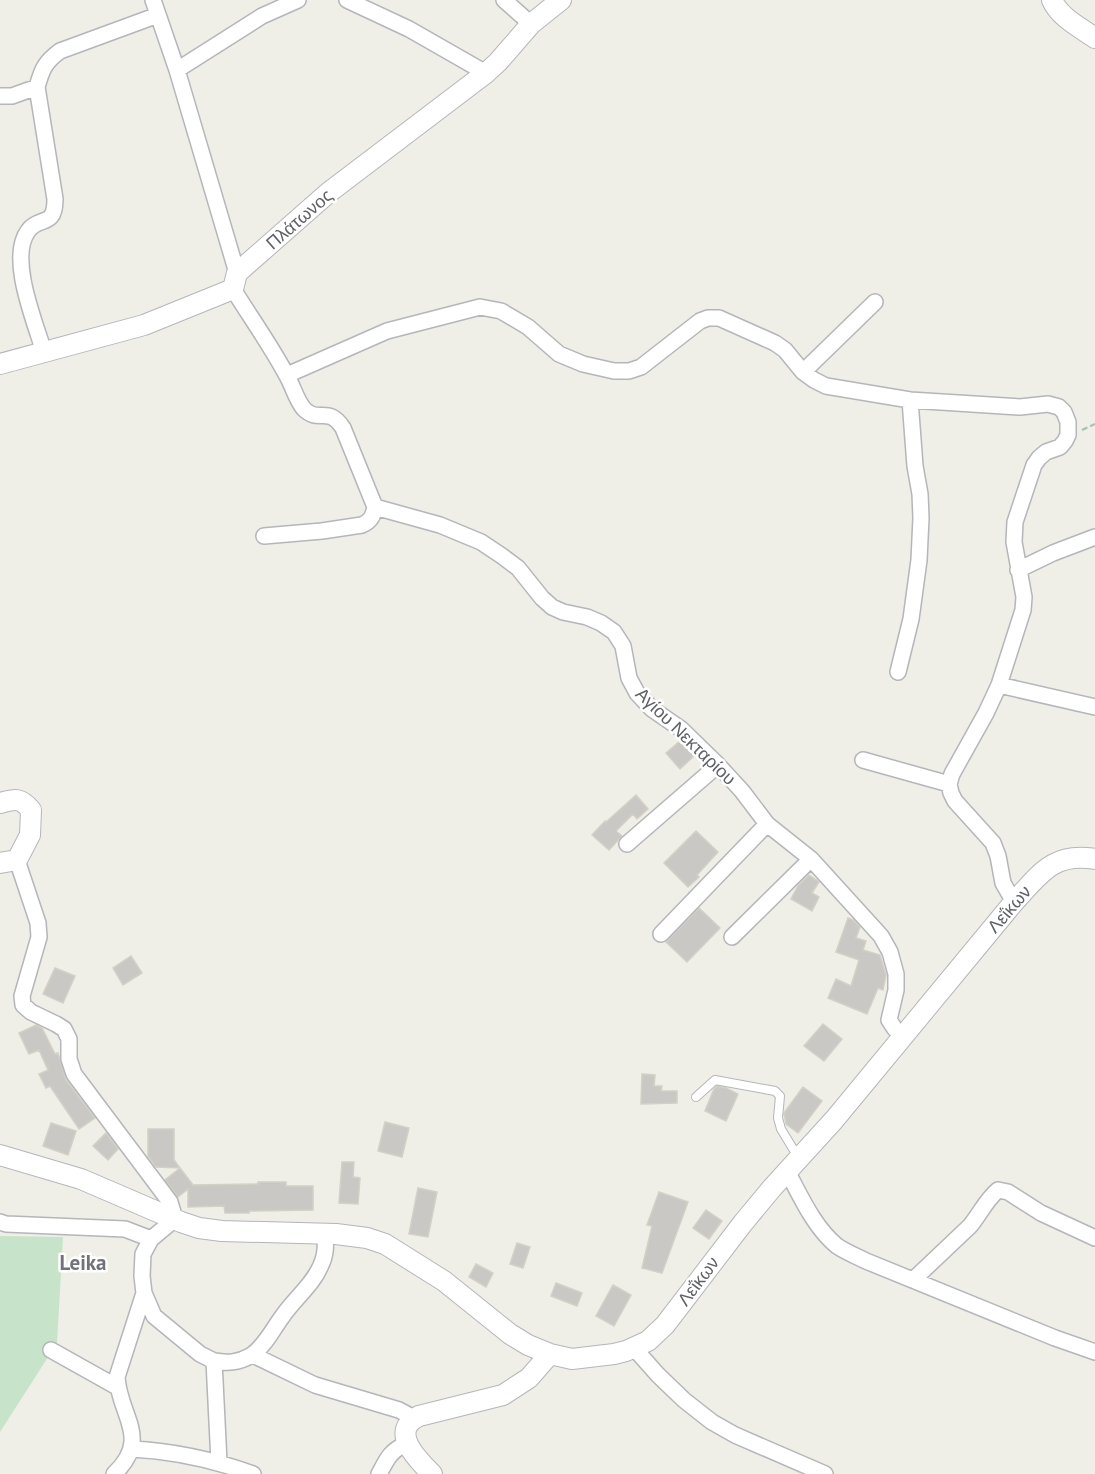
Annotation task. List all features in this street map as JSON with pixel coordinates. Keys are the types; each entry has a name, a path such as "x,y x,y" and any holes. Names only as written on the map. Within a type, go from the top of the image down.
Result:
{"street":[{"path":"153,0 177,70 235,281 302,406 309,413 319,416 330,415 338,420 343,428 375,507 371,519 362,525 264,536"},
{"path":"177,70 261,16 298,0"},
{"path":"347,0 409,29 486,73"},
{"path":"504,0 531,24"},
{"name":"Πλάτωνος","path":"0,364 144,325 235,281 328,193 486,73 531,24 561,0"},
{"path":"1052,0 1065,16 1095,38"},
{"path":"44,351 21,271 24,238 29,230 47,221 55,207 37,87 41,71 49,59 60,51 158,15"},
{"path":"0,96 12,96 37,87"},
{"path":"803,372 875,302"},
{"path":"287,375 387,331 480,307 501,311 528,327 560,354 582,364 614,371 629,371 641,367 700,321 719,318 775,343 785,350 803,372 826,386 910,400 1020,407 1048,404 1059,407 1068,422 1068,435 1060,447 1046,453 1034,465 1015,522 1014,542 1024,597 1023,610 999,685 952,774 949,784 955,801 993,843 1004,883 1014,902"},
{"path":"898,672 911,619 919,560 921,518 910,400"},
{"name":"Αγίου Νεκταρίου","path":"375,507 440,525 481,542 518,568 552,607 587,617 614,632 623,646 629,678 637,693 652,709 681,729 718,765 742,791 766,824 811,859 886,943 896,974 896,990 889,1020 895,1029 904,1035"},
{"path":"1018,570 1053,553 1095,537"},
{"path":"999,685 1095,707"},
{"path":"863,760 949,784"},
{"path":"627,844 718,765"},
{"path":"0,803 15,799 24,802 31,810 30,835 9,862 38,923 39,936 22,996 23,1005 31,1012 64,1029 69,1039 69,1059 74,1074 170,1202 175,1219 151,1239 143,1254 144,1293 154,1316 200,1354 214,1361 229,1363 253,1355 320,1268 325,1256 326,1233"},
{"path":"661,934 766,824"},
{"name":"Λεΐκων","path":"0,1155 81,1179 199,1228 219,1231 326,1233 357,1236 385,1244 444,1281 528,1345 550,1354 572,1359 614,1354 634,1348 654,1336 665,1325 743,1223 834,1120 1038,876 1052,864 1070,858 1095,859"},
{"path":"732,937 811,859"},
{"path":"793,1165 813,1218 834,1243 850,1254 1055,1338 1095,1352"},
{"path":"913,1280 970,1226 998,1190 1008,1192 1041,1213 1095,1238"},
{"path":"0,1222 125,1229 151,1239"},
{"path":"114,1474 132,1449 131,1425 117,1387 117,1377 144,1293"},
{"path":"634,1348 684,1400 712,1422 735,1435 825,1474"},
{"path":"51,1350 117,1387"},
{"path":"432,1474 406,1444 405,1434 414,1418 503,1395 529,1378 550,1354"},
{"path":"253,1355 315,1385 399,1410 414,1418"},
{"path":"214,1361 219,1462"},
{"path":"379,1474 390,1454 406,1444"},
{"path":"132,1449 219,1462 253,1474"}],"lane":[{"path":"696,1097 715,1080 775,1091 780,1096 778,1118 793,1165"}],"green space":[{"path":"0,1236 63,1237 57,1343 0,1432"}],"building":[{"path":"680,741 694,756 680,769 666,753"},
{"path":"636,795 648,809 637,819 633,814 616,831 622,836 609,850 592,835"},
{"path":"696,831 718,852 697,875 699,877 688,887 664,863"},
{"path":"809,875 819,882 812,893 819,897 812,911 791,899 798,886"},
{"path":"699,908 720,928 687,962 666,942"},
{"path":"848,918 860,927 856,938 866,941 863,950 880,955 886,975 883,990 878,988 867,1014 828,998 836,979 851,986 859,960 836,952"},
{"path":"131,956 142,973 123,985 113,968"},
{"path":"55,968 75,976 63,1003 43,994"},
{"path":"823,1024 842,1039 824,1061 804,1046"},
{"path":"36,1025 42,1028 55,1054 58,1053 66,1080 95,1118 79,1129 50,1086 46,1088 39,1074 48,1070 39,1050 29,1054 19,1033"},
{"path":"642,1074 655,1075 654,1086 662,1086 661,1091 677,1091 677,1103 641,1104"},
{"path":"717,1086 738,1094 726,1121 705,1111"},
{"path":"803,1087 822,1101 798,1133 786,1124 784,1113"},
{"path":"385,1122 409,1128 402,1157 378,1151"},
{"path":"51,1123 76,1131 68,1155 43,1146"},
{"path":"148,1129 174,1129 174,1160 180,1168 156,1167 148,1156"},
{"path":"106,1133 118,1149 108,1160 93,1146"},
{"path":"342,1162 354,1162 353,1177 360,1178 358,1204 339,1203"},
{"path":"180,1168 193,1185 286,1182 286,1186 313,1186 313,1210 225,1213 224,1206 188,1207 188,1189 178,1197 165,1180"},
{"path":"418,1188 437,1192 428,1237 409,1234"},
{"path":"659,1192 688,1202 662,1273 642,1268 652,1226 647,1225"},
{"path":"706,1210 722,1221 709,1239 693,1228"},
{"path":"517,1243 530,1247 523,1268 510,1264"},
{"path":"476,1264 493,1273 486,1287 469,1277"},
{"path":"556,1283 582,1293 577,1306 551,1296"},
{"path":"613,1285 631,1295 614,1326 596,1316"}],"district":[{"name":"Leika","path":"83,1262"}]}
